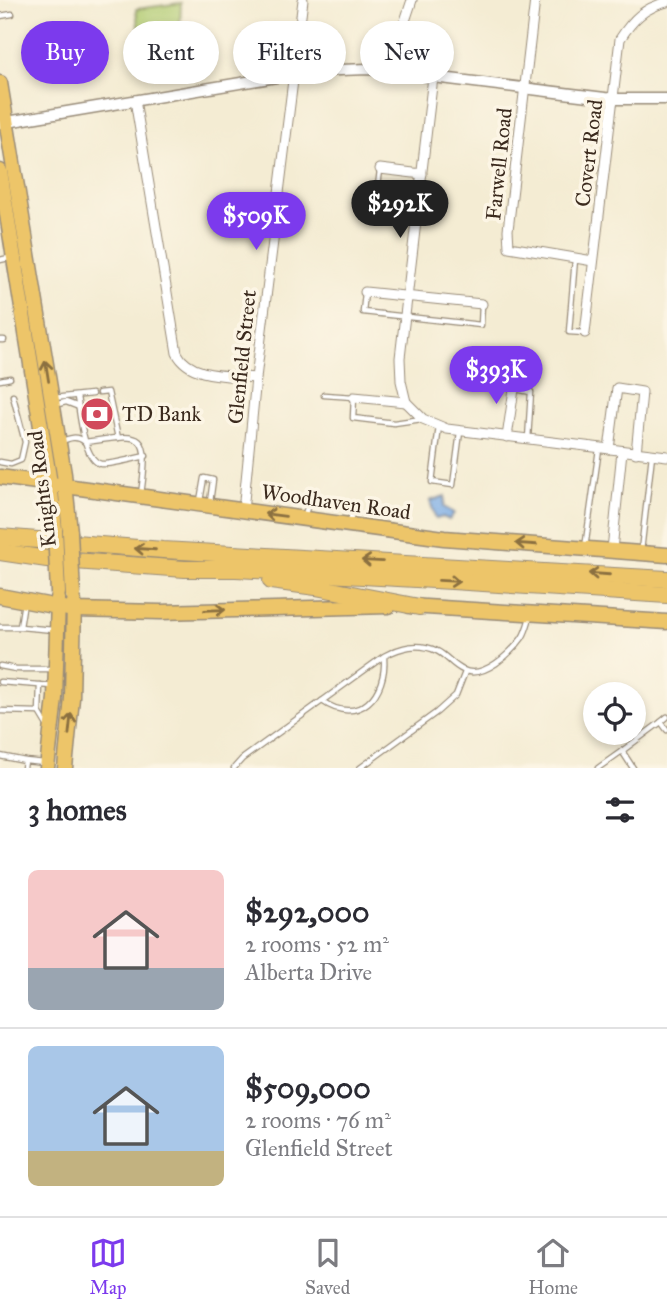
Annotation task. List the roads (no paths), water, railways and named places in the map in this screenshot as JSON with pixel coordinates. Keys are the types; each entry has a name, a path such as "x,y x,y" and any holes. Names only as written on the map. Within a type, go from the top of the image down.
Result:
{"highway":[{"path":"0,530 36,539"},
{"path":"0,537 163,550 667,579"},
{"path":"0,552 47,559 185,569 316,587 419,607"},
{"path":"185,569 236,569 667,595"}],"main road":[{"name":"Knights Road","path":"0,83 14,256 50,483 62,531"},
{"name":"Knights Road","path":"1,178 3,206 14,256 52,401 66,487 62,531 72,698 65,768"},
{"path":"37,408 52,401"},
{"name":"Woodhaven Road","path":"0,477 465,540 667,555"},
{"path":"0,596 24,601 66,601 161,612 345,606 419,607 667,622"},
{"name":"Knights Road","path":"47,766 57,631 66,601"}],"street":[{"name":"Glenfield Street","path":"300,21 303,0"},
{"path":"404,21 411,0"},
{"name":"Farwell Road","path":"536,0 508,230 509,247 593,261"},
{"name":"Covert Road","path":"585,333 620,39 640,13 667,2"},
{"path":"454,80 613,99 667,99"},
{"path":"3,122 233,84"},
{"name":"Glenfield Street","path":"243,511 256,378 292,84"},
{"path":"432,84 400,368 406,402 424,419 460,431 667,456"},
{"path":"135,100 180,360 191,369 256,378"},
{"path":"380,169 422,174"},
{"path":"365,292 482,304"},
{"path":"604,448 617,388 642,391 636,453"},
{"path":"507,437 513,389"},
{"path":"354,397 406,402"},
{"path":"612,550 622,451"}],"lane":[{"path":"0,16 12,14"},
{"path":"380,169 377,194 419,202"},
{"path":"575,258 569,332 585,333"},
{"path":"365,292 363,312 481,325 482,304"},
{"path":"0,380 10,378"},
{"path":"513,389 531,391 527,440"},
{"path":"99,393 108,392 118,438"},
{"path":"52,401 92,394"},
{"path":"324,395 354,397 353,418 394,423 424,419"},
{"path":"0,462 11,464 21,460 25,442 13,396"},
{"path":"77,397 89,454 102,464 146,456"},
{"path":"52,401 79,407"},
{"path":"439,426 432,482 453,485 460,431"},
{"path":"59,442 77,437 85,442 127,436 138,440 144,447 146,456 141,497"},
{"path":"585,548 604,448"},
{"path":"641,553 652,454"},
{"path":"204,478 213,480 204,506 204,478"},
{"path":"304,519 310,499 352,504 350,525"},
{"path":"20,626 24,601"},
{"path":"234,768 242,759 400,647 417,646 436,650 465,672 482,671 505,656 524,636 532,613"},
{"path":"0,627 20,626 57,631"},
{"path":"322,701 343,710 354,709 367,703 378,693 383,682 384,656"},
{"path":"0,666 16,669 55,668"},
{"path":"360,768 456,695 465,672"},
{"path":"0,682 55,686"},
{"path":"40,685 39,712 51,731"},
{"path":"0,711 39,712"},
{"path":"598,768 667,717"},
{"path":"661,722 667,730"},
{"path":"622,751 633,768"},
{"path":"1,758 47,766"},
{"path":"24,768 25,761"}],"water":[{"path":"445,496 444,507 454,513 449,520 443,517 436,519 430,501"}],"place":[{"name":"TD Bank","path":"97,414"}]}
